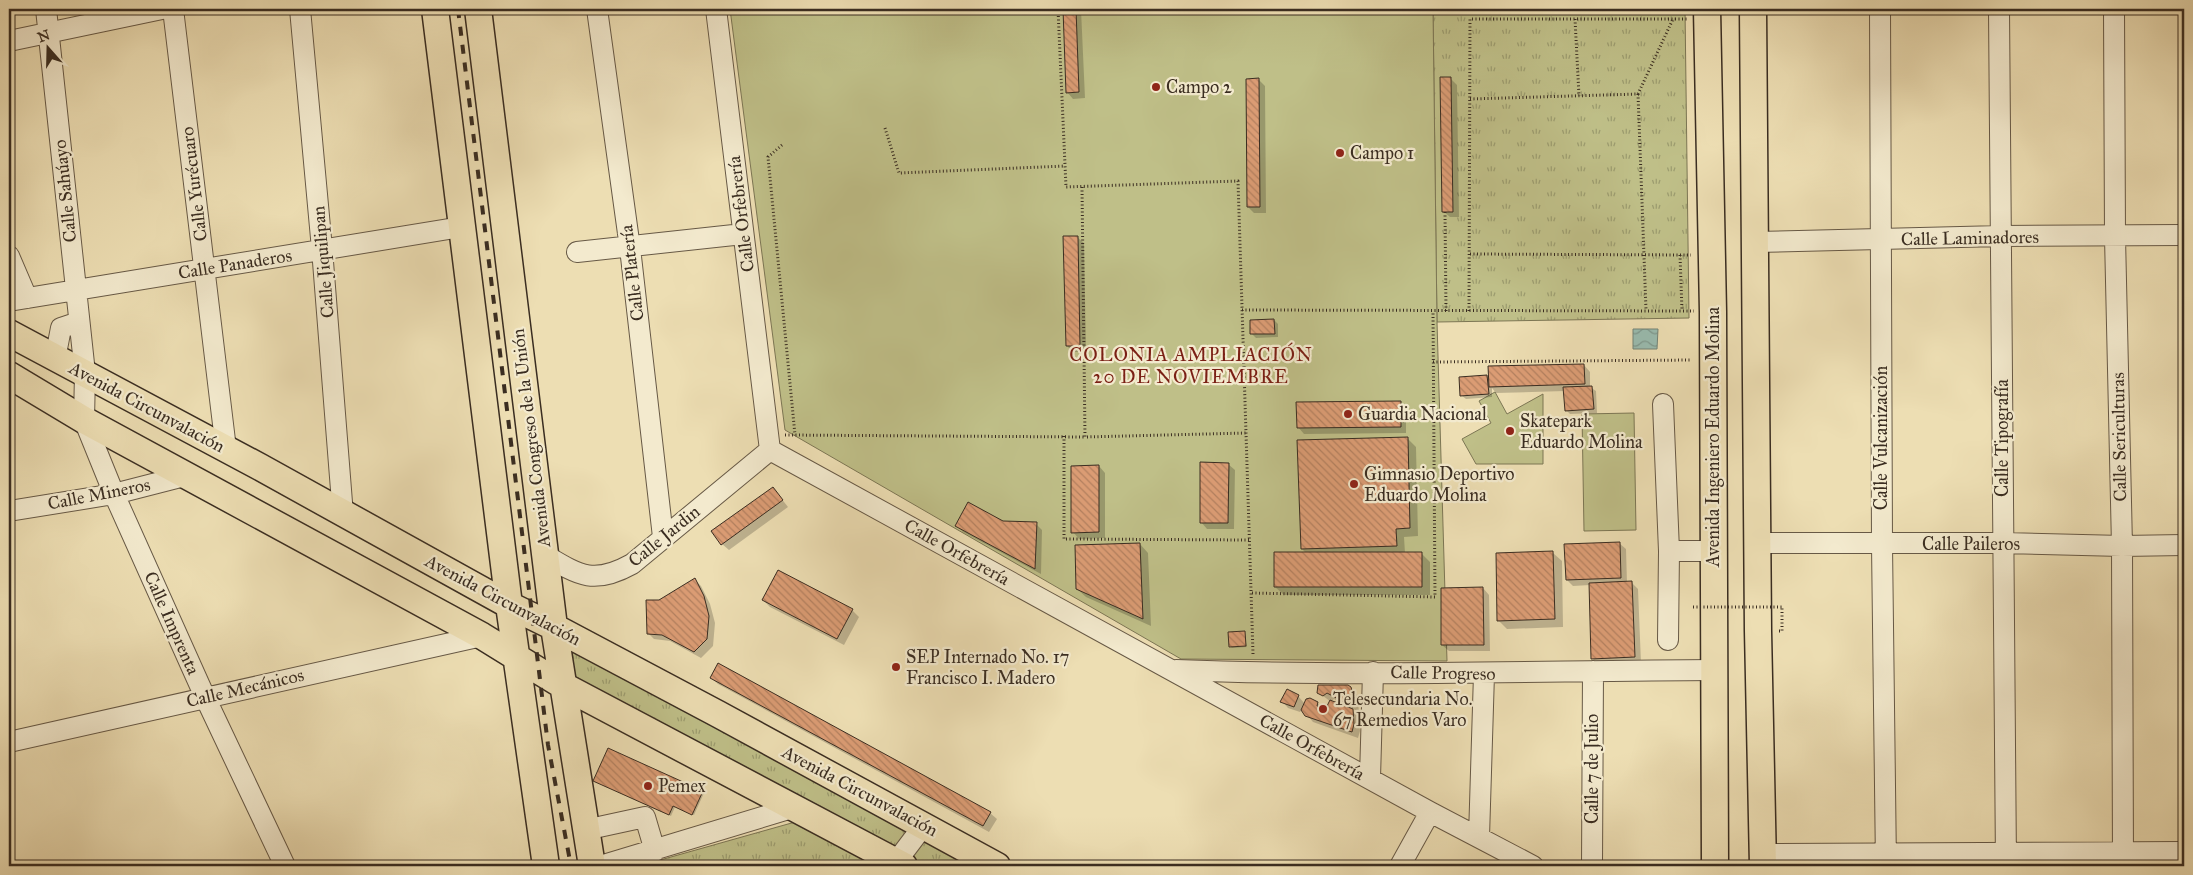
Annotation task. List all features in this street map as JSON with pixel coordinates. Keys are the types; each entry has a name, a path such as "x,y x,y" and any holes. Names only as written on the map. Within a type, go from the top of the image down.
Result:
{"main road":[{"path":"434,9 509,605 546,866"},
{"name":"Avenida Congreso de la Unión","path":"478,9 554,627 592,866"},
{"path":"1753,9 1758,631 1763,860"},
{"name":"Avenida Ingeniero Eduardo Molina","path":"1707,14 1708,152 1713,312 1715,866"},
{"name":"Avenida Circunvalación","path":"9,333 226,449 509,605 554,627 997,866"},
{"path":"9,375 84,420 516,655 562,685 899,865"}],"street":[{"name":"Calle Sahúayo","path":"46,9 85,373"},
{"path":"9,41 162,9"},
{"name":"Calle Yurécuaro","path":"173,9 226,449"},
{"name":"Calle Jiquilipan","path":"300,9 322,250 343,515"},
{"name":"Calle Platería","path":"597,9 630,248 663,537"},
{"name":"Calle Orfebrería","path":"716,9 769,442 1173,670 1430,812 1534,866"},
{"name":"Calle Vulcanización","path":"1880,9 1882,545 1886,860"},
{"name":"Calle Tipografía","path":"1999,9 2006,860"},
{"name":"Calle Sericulturas","path":"2114,9 2115,237 2122,546 2123,859"},
{"name":"Calle Panaderos","path":"18,299 461,227"},
{"path":"577,252 630,248 743,234"},
{"name":"Calle Laminadores","path":"1755,242 2001,236 2115,237 2184,235"},
{"path":"9,256 18,299"},
{"path":"55,358 61,328 79,322"},
{"name":"Calle Imprenta","path":"85,373 84,420 114,494 205,697 286,866"},
{"path":"1663,404 1669,551 1668,640"},
{"name":"Calle Jardin","path":"546,554 574,572 594,577 614,574 632,564 769,442"},
{"name":"Calle Mineros","path":"9,511 114,494 188,475"},
{"name":"Calle Paileros","path":"1758,543 2184,545"},
{"path":"1669,551 1714,551"},
{"name":"Calle Mecánicos","path":"9,742 482,636"},
{"name":"Calle Progreso","path":"1173,670 1254,673 1373,672 1484,674 1714,670"},
{"name":"Calle 7 de Julio","path":"1592,866 1593,671"},
{"path":"1370,778 1373,672"},
{"path":"1479,837 1484,674"},
{"path":"600,866 655,851 792,808"},
{"path":"1400,866 1430,812"},
{"path":"585,830 645,816 655,851"},
{"path":"899,865 924,825"},
{"path":"1763,860 2123,859 2184,852"}],"path":[{"path":"1058,9 1066,187 1238,181 1254,673"},
{"path":"1469,311 1470,19 1673,19 1707,14"},
{"path":"1575,19 1579,96"},
{"path":"1646,310 1638,94 1673,19"},
{"path":"1470,99 1638,94"},
{"path":"884,128 899,173 1065,166"},
{"path":"782,145 768,157 795,435"},
{"path":"1082,186 1084,437"},
{"path":"1445,212 1446,311"},
{"path":"1470,254 1712,254"},
{"path":"1680,255 1682,311"},
{"path":"1242,310 1646,310 1713,312"},
{"path":"1252,593 1435,597 1433,311"},
{"path":"1433,362 1713,360"},
{"path":"769,442 795,435 1084,437 1246,434"},
{"path":"1064,436 1064,539 1250,540"},
{"path":"1693,607 1782,607 1782,631"}],"green space":[{"path":"730,9 1256,9 1257,12 1433,9 1437,322 1447,661 1181,659 785,430"},
{"path":"1433,9 1685,9 1689,318 1437,322"},
{"name":"Skatepark Eduardo Molina","path":"1495,392 1507,414 1543,394 1543,464 1476,464 1462,439 1491,423 1479,401"},
{"path":"1634,413 1636,530 1584,531 1582,414"},
{"path":"568,649 977,866 639,866 820,815 571,674"}],"water":[{"path":"1633,329 1658,329 1657,349 1633,349"}],"building":[{"path":"1063,9 1076,9 1079,92 1066,93"},
{"path":"1440,77 1451,77 1453,212 1442,212"},
{"path":"1259,78 1260,207 1247,207 1246,79"},
{"path":"1063,236 1078,236 1080,346 1066,346"},
{"path":"1274,319 1275,334 1250,334 1250,320"},
{"path":"1584,364 1585,384 1489,387 1488,366"},
{"path":"1487,375 1489,394 1460,396 1459,377"},
{"path":"1592,386 1594,409 1565,411 1563,387"},
{"name":"Guardia Nacional","path":"1401,401 1401,427 1297,428 1296,402"},
{"name":"Gimnasio Deportivo Eduardo Molina","path":"1408,437 1410,528 1396,529 1397,546 1301,549 1297,440"},
{"path":"1200,462 1229,463 1228,523 1200,523"},
{"path":"1099,465 1099,532 1071,533 1071,466"},
{"path":"773,487 783,500 721,545 711,531"},
{"path":"968,502 1003,521 1037,522 1035,569 955,526"},
{"path":"1620,542 1621,578 1566,580 1564,544"},
{"path":"1140,543 1143,619 1076,589 1075,545"},
{"path":"1553,551 1555,619 1497,621 1496,553"},
{"path":"1274,552 1422,552 1422,587 1274,587"},
{"path":"778,570 853,609 837,639 762,600"},
{"path":"695,578 704,596 709,616 707,639 694,652 662,635 647,634 646,600 659,600"},
{"path":"1632,581 1635,657 1591,659 1589,583"},
{"path":"1483,587 1484,645 1441,645 1441,588"},
{"path":"1245,631 1246,646 1229,647 1228,632"},
{"path":"718,663 991,812 983,826 710,678"},
{"path":"1318,685 1348,685 1351,687 1354,699 1353,707 1327,693 1323,696 1317,693"},
{"path":"1287,689 1299,695 1294,707 1280,702"},
{"name":"Telesecundaria No. 67 Remedios Varo","path":"1310,698 1318,702 1317,706 1325,710 1330,700 1353,709 1354,724 1352,732 1305,716 1301,710 1306,699"},
{"name":"Pemex","path":"608,748 703,791 692,815 673,806 669,815 593,781"}],"railway":[{"path":"458,9 548,745 571,866"}],"place":[{"name":"Campo 2","path":"1156,87"},
{"name":"Campo 1","path":"1340,153"},
{"name":"Guardia Nacional","path":"1348,414"},
{"name":"Skatepark Eduardo Molina","path":"1510,431"},
{"name":"Gimnasio Deportivo Eduardo Molina","path":"1354,484"},
{"name":"SEP Internado No. 17 Francisco I. Madero","path":"896,667"},
{"name":"Telesecundaria No. 67 Remedios Varo","path":"1323,709"},
{"name":"Pemex","path":"648,786"}],"district":[{"name":"COLONIA AMPLIACIÓN 20 DE NOVIEMBRE","path":"1191,365"}]}
